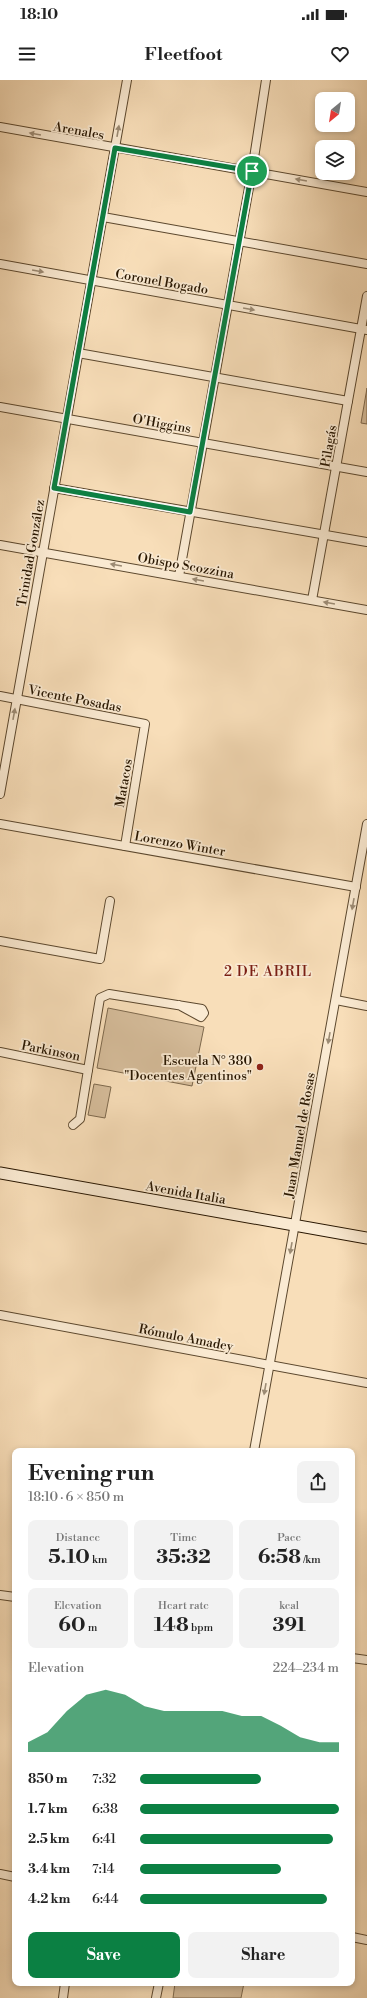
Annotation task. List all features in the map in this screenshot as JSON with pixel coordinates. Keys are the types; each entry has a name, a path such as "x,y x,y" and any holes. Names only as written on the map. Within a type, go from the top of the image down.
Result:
{"main road":[{"name":"Avenida Italia","path":"0,1173 367,1238"}],"street":[{"name":"Trinidad González","path":"0,794 127,80"},
{"path":"179,576 238,241 252,171 266,80"},
{"name":"Arenales","path":"0,128 367,192"},
{"path":"103,217 367,264"},
{"name":"Coronel Bogado","path":"0,264 364,329"},
{"name":"Pilagás","path":"312,600 348,401 364,329 367,296"},
{"path":"78,352 348,401"},
{"name":"O'Higgins","path":"0,407 367,472"},
{"path":"54,488 367,542"},
{"name":"Obispo Scozzina","path":"0,545 367,610"},
{"name":"Vicente Posadas","path":"0,696 145,724"},
{"name":"Matacos","path":"125,846 145,724"},
{"name":"Lorenzo Winter","path":"0,824 356,887"},
{"name":"Juan Manuel de Rosas","path":"255,1448 367,824"},
{"path":"0,941 100,959 110,901"},
{"name":"Parkinson","path":"0,1052 88,1070 100,998 109,994 179,1005"},
{"path":"336,1000 367,1006"},
{"path":"73,1125 80,1119 88,1070"},
{"name":"Rómulo Amadey","path":"0,1315 367,1384"},
{"path":"0,1595 12,1597"},
{"path":"355,1658 367,1660"},
{"path":"0,1874 12,1876"},
{"path":"355,1938 367,1940"},
{"path":"62,1998 65,1986"},
{"path":"156,1998 158,1986"}],"shaded area":[{"path":"367,388 367,424 361,423"},
{"path":"108,1008 204,1027 192,1086 97,1068"},
{"path":"94,1084 111,1087 105,1118 88,1115"},
{"path":"175,1986 243,1986 241,1998 173,1998"}],"place":[{"name":"Escuela N° 380 \"Docentes Agentinos\"","path":"260,1067"}],"district":[{"name":"2 DE ABRIL","path":"268,971"}],"route":[{"path":"115,148 252,171 238,241 190,512 54,488 115,148"}]}
